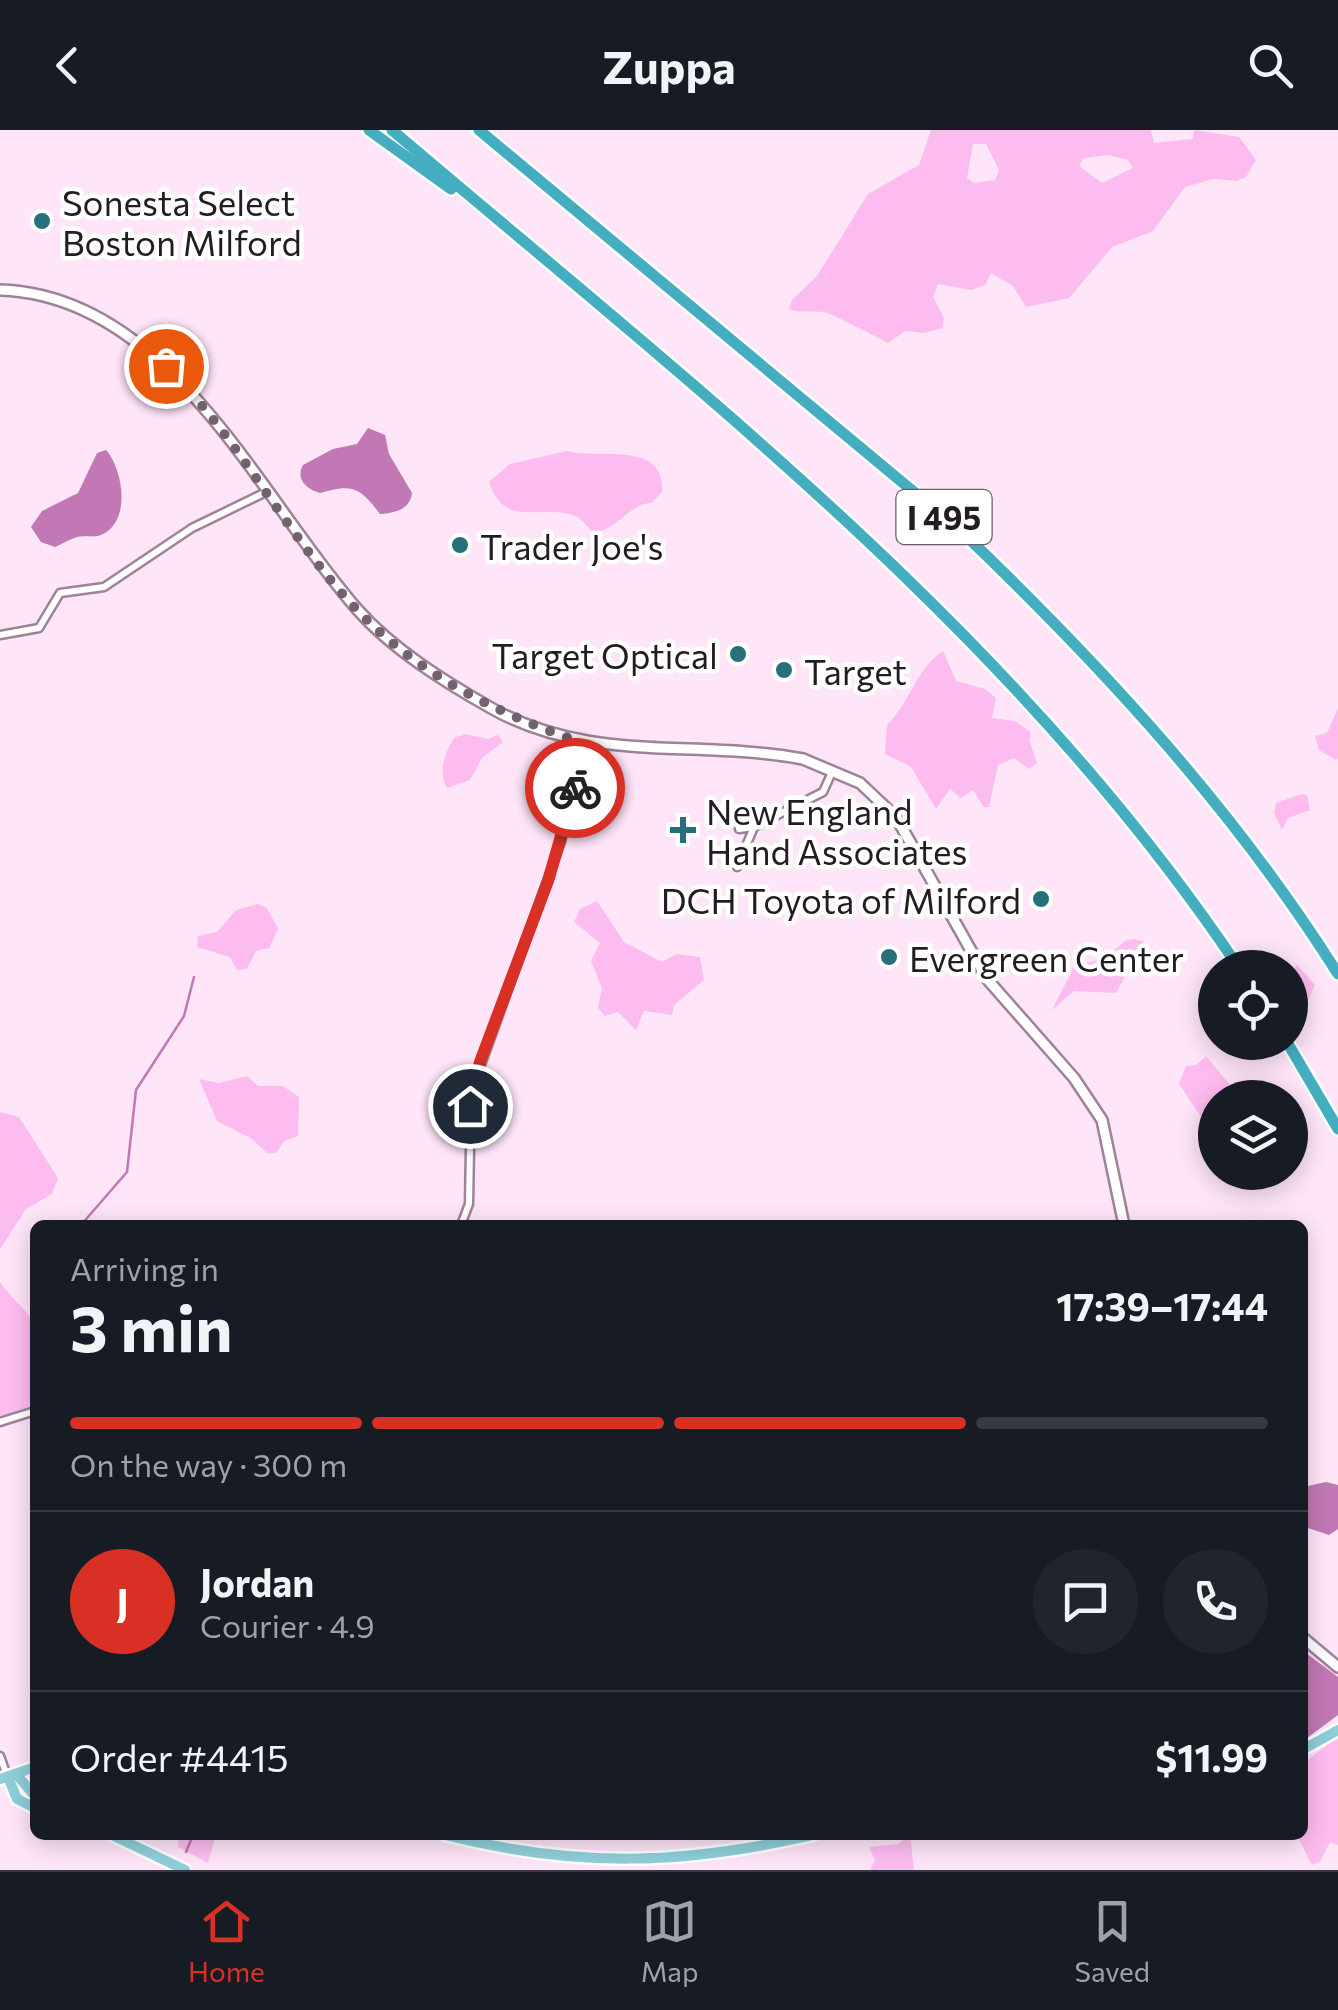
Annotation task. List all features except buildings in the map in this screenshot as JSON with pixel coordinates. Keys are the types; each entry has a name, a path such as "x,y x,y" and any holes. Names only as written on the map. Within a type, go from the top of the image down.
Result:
{"highway":[{"path":"369,130 522,240"},
{"name":"I 495","path":"392,130 812,489 940,607 1106,789 1226,950"},
{"name":"I 495","path":"478,130 962,532 1037,604 1182,761 1338,974"},
{"path":"1298,1060 1338,1129"}],"main road":[{"path":"0,290 70,308 142,347 188,388 336,584 377,629 493,710 583,743 780,755 834,770 860,784 896,817 987,980 1090,1098 1109,1143 1123,1220"},
{"path":"1308,1642 1338,1667"},
{"path":"1308,1747 1338,1730"},
{"path":"8,1777 16,1799 30,1803"},
{"path":"1,1800 30,1804"},
{"path":"122,1840 185,1870"},
{"path":"466,1840 520,1853 623,1862 722,1854 789,1840"}],"street":[{"path":"0,635 39,628 60,594 104,587 150,561 192,528 268,492"},
{"path":"463,1220 470,1204 470,1093 561,842 583,743"},
{"path":"739,829 754,827 824,792 834,770"},
{"path":"738,868 754,827"},
{"path":"0,1422 30,1413"},
{"path":"0,1756 8,1777"}],"shaded area":[{"path":"931,130 1151,130 1154,143 1193,139 1194,130 1239,137 1256,160 1246,177 1237,181 1213,179 1185,187 1153,231 1112,247 1069,298 1026,307 1013,286 991,273 986,284 972,290 938,284 933,297 944,318 943,328 924,333 905,331 888,343 830,314 789,309 792,300 817,276 868,194 919,165","holes":["973,144 986,144 999,170 995,180 974,183 967,178","1109,155 1128,160 1133,168 1102,183 1079,166 1084,158"]},
{"path":"368,428 385,435 389,454 412,493 405,507 396,511 380,514 354,490 320,493 301,479 303,465 333,449 357,444"},
{"path":"106,450 117,469 121,495 121,507 111,528 101,535 77,537 55,547 41,542 31,527 42,511 78,493 97,453"},
{"path":"567,451 641,458 660,475 662,491 652,503 637,507 610,527 593,533 575,516 515,510 496,497 489,482 510,464"},
{"path":"943,651 956,681 985,689 996,698 992,718 1015,721 1031,732 1029,740 1037,763 1029,769 1014,758 998,765 989,807 984,807 973,790 961,798 950,789 936,809 911,767 885,754 887,725 925,668"},
{"path":"1338,708 1336,760 1319,750 1315,736 1327,733"},
{"path":"465,734 488,739 498,735 503,742 482,758 470,780 447,788 443,776 445,757 454,738"},
{"path":"1307,795 1310,810 1288,818 1282,830 1274,813 1276,803"},
{"path":"597,901 624,942 662,962 676,954 700,957 704,980 674,1005 672,1015 644,1011 636,1030 618,1012 605,1016 598,1008 602,988 591,961 600,943 574,922 580,909"},
{"path":"258,904 267,908 278,929 269,948 256,951 247,969 237,970 230,957 197,947 198,936 217,932 236,910"},
{"path":"1125,941 1144,942 1116,993 1074,991 1052,1010 1074,967 1107,957"},
{"path":"1308,977 1315,985 1308,1001"},
{"path":"1209,1060 1226,1080 1198,1080 1198,1112 1179,1084 1186,1066"},
{"path":"247,1076 258,1086 283,1086 299,1097 298,1136 284,1141 276,1153 267,1153 252,1139 217,1121 199,1079 219,1083"},
{"path":"0,1112 19,1117 58,1178 52,1194 26,1209 0,1249"},
{"path":"0,1282 30,1318 30,1407 0,1417"},
{"path":"1326,1482 1338,1485 1338,1529 1329,1535 1308,1528 1308,1486"},
{"path":"1308,1654 1338,1677 1338,1715 1308,1737"},
{"path":"1338,1736 1338,1845 1330,1842 1320,1862 1312,1865 1300,1840 1308,1840 1308,1760"},
{"path":"179,1840 215,1840 208,1863 178,1847"},
{"path":"911,1840 914,1870 870,1870 875,1860 869,1847"}],"waterway":[{"path":"85,1220 127,1172 136,1090 184,1016 194,977"},
{"path":"186,1852 191,1840"}],"way so far":[{"path":"166,366 217,423 336,584 377,629 493,710 583,743 575,788"}],"place":[{"name":"Sonesta Select Boston Milford","path":"42,221"},
{"name":"Trader Joe's","path":"460,545"},
{"name":"Target Optical","path":"738,654"},
{"name":"Target","path":"784,670"},
{"name":"New England Hand Associates","path":"683,830"},
{"name":"DCH Toyota of Milford","path":"1041,899"},
{"name":"Evergreen Center","path":"889,957"}],"route":[{"path":"470,1106 480,1062 548,881 575,788"}]}
